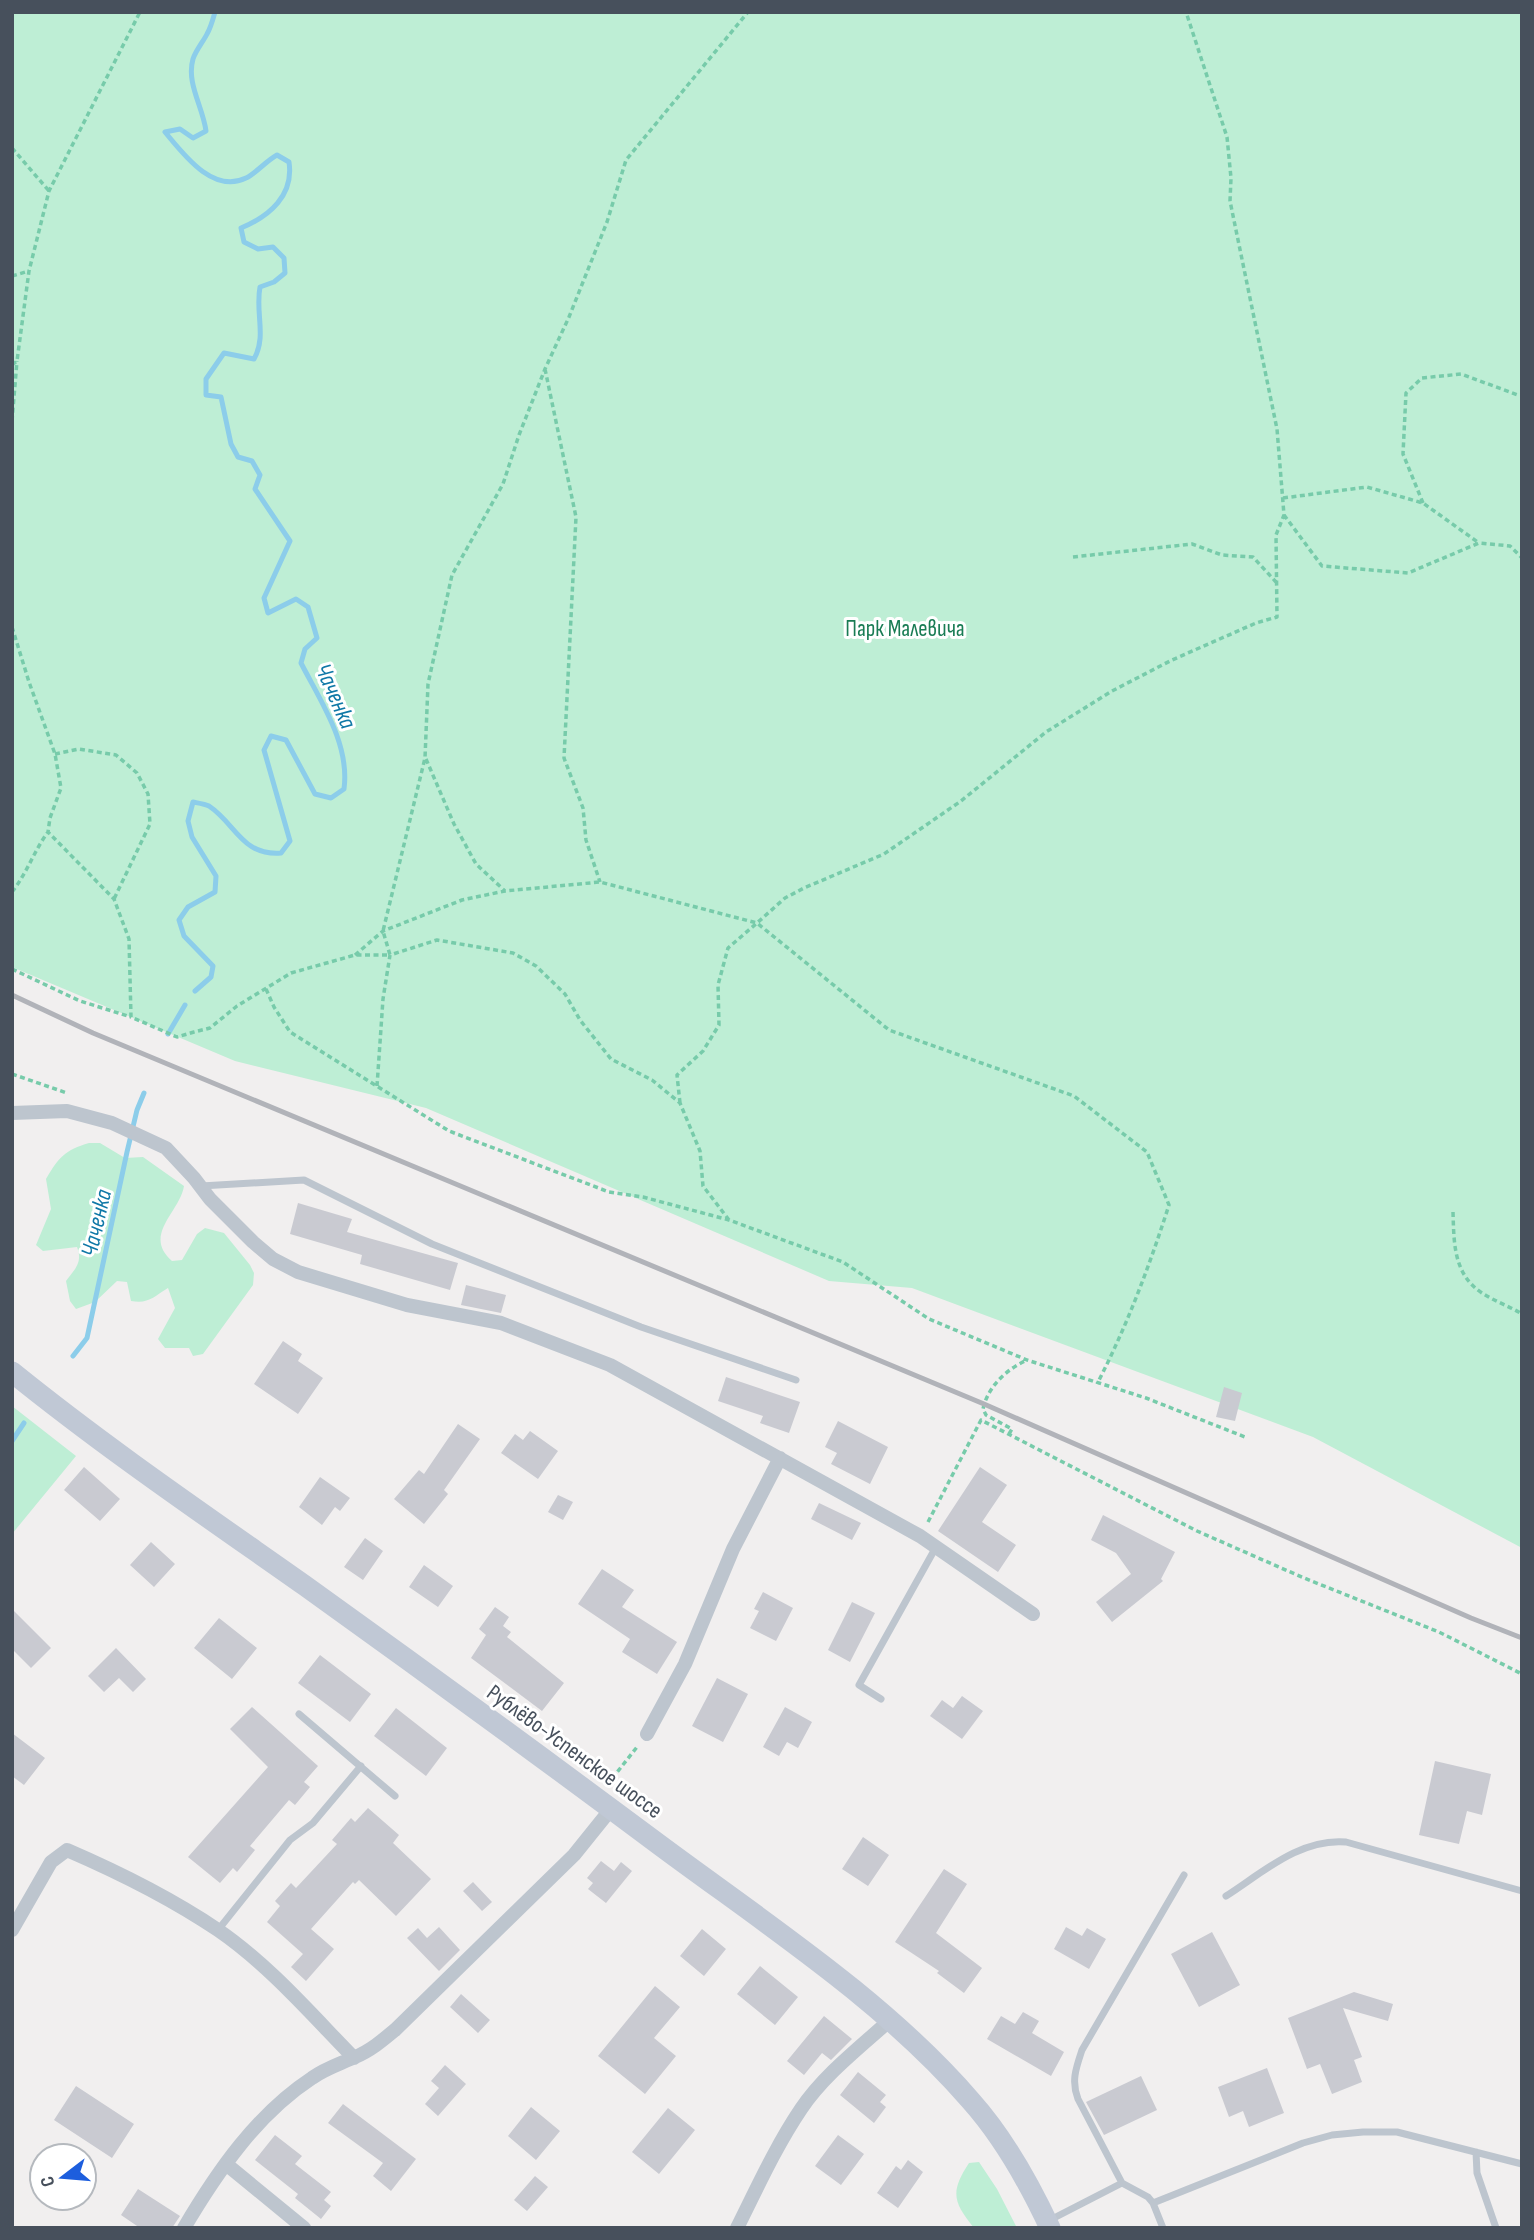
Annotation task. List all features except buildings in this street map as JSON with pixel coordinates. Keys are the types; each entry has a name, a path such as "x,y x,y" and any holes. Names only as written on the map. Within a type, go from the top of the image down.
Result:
{"main road":[{"name":"Рублёво-Успенское шоссе","path":"12,1372 174,1493 604,1803 838,1979 925,2052 972,2101 1024,2175 1049,2225"}],"street":[{"path":"12,1113 67,1111 112,1123 166,1147 209,1199 273,1259 298,1272 407,1305 509,1326 610,1366 920,1536 1032,1614"},
{"path":"647,1734 685,1664 733,1549 780,1458"},
{"path":"184,2228 226,2164 289,2094 328,2068 354,2058 381,2042 395,2030 574,1855 604,1803"},
{"path":"12,1930 51,1862 67,1850 100,1864 218,1930 263,1966 354,2058"},
{"path":"737,2228 775,2152 802,2107 836,2069 889,2021"},
{"path":"226,2164 304,2228"}],"lane":[{"path":"200,1186 304,1180 432,1244 641,1327 796,1380"},
{"path":"881,1699 859,1685 936,1547"},
{"path":"299,1714 395,1796"},
{"path":"218,1930 290,1840 313,1823 361,1766"},
{"path":"1226,1896 1308,1845 1330,1841 1346,1842 1522,1891"},
{"path":"1163,2228 1148,2197 1122,2183 1077,2099 1074,2073 1082,2050 1184,1875"},
{"path":"1153,2203 1303,2143 1332,2135 1397,2132 1522,2164"},
{"path":"1476,2152 1477,2173 1496,2228"},
{"path":"1049,2225 1122,2183"}],"path":[{"path":"12,421 29,271 49,191 139,12"},
{"path":"377,1086 383,999 390,955 383,931 425,758 428,684 452,575 503,484 545,369 607,222 625,160 748,12"},
{"path":"729,1220 703,1186 700,1151 680,1103 677,1075 703,1051 719,1025 718,985 729,948 785,898 884,854 961,801 1046,732 1112,691 1172,660 1256,623 1277,617 1276,535 1284,515 1277,429 1230,201 1227,137 1186,12"},
{"path":"12,148 49,191"},
{"path":"12,276 29,271"},
{"path":"12,365 18,361"},
{"path":"545,369 576,517 564,758 583,808 586,840 600,882"},
{"path":"1423,503 1403,454 1406,393 1422,378 1461,374 1522,395"},
{"path":"1283,498 1367,487 1423,503 1479,543"},
{"path":"1284,515 1322,566 1408,573 1479,543 1510,546 1522,558"},
{"path":"1073,557 1192,544 1222,555 1253,557 1277,584"},
{"path":"12,627 55,754 61,788 48,832 38,846 23,878 12,892"},
{"path":"55,754 79,750 116,755 137,773 148,794 149,824 114,899"},
{"path":"425,758 454,824 476,864 505,891"},
{"path":"48,832 114,899 129,939 131,1017"},
{"path":"355,955 383,931 462,900 505,891 600,882 757,923 889,1030 1074,1096 1147,1152 1169,1205 1145,1277 1116,1347 1097,1384"},
{"path":"12,969 80,1001 131,1017 177,1037 210,1028 237,1006 291,973 355,955 390,955 437,940 513,953 536,966 565,995 580,1020 611,1059 652,1080 680,1103"},
{"path":"266,989 290,1031 449,1131 608,1192 643,1197 729,1220 843,1262 929,1319 1027,1360 1146,1398 1245,1437"},
{"path":"12,1074 76,1097"},
{"path":"1453,1212 1455,1253 1466,1278 1481,1293 1522,1314"},
{"path":"1009,1435 1012,1429 986,1415 984,1404 992,1388 1011,1367 1027,1360"},
{"path":"920,1536 981,1420 1197,1531 1304,1578 1439,1632 1522,1674"},
{"path":"604,1803 647,1734"}],"green space":[{"name":"Парк Малевича","path":"12,12 1522,12 1522,1548 1313,1437 912,1288 829,1281 426,1108 235,1061 12,967"},
{"path":"89,1143 100,1143 125,1158 143,1157 184,1186 162,1233 164,1251 172,1261 182,1260 197,1234 205,1228 224,1233 250,1265 254,1273 253,1285 203,1354 193,1356 189,1348 165,1348 158,1339 175,1308 168,1288 147,1301 137,1302 131,1301 127,1282 117,1281 95,1302 76,1309 70,1301 66,1281 79,1261 77,1247 43,1251 36,1245 51,1209 46,1179 63,1155"},
{"path":"12,1406 76,1456 12,1534"},
{"path":"979,2162 997,2189 1017,2228 974,2228 962,2211 956,2197 959,2182 969,2163"}],"waterway":[{"name":"Чаченка","path":"195,991 211,977 213,966 184,936 179,920 188,907 215,892 216,876 192,837 188,821 193,802 209,806 248,844 268,853 281,853 290,841 264,750 271,736 286,740 315,794 331,798 344,789 345,772 343,756 332,724 301,663 305,649 317,638 308,607 296,599 268,613 264,598 290,541 255,489 260,475 252,461 238,457 231,444 221,397 206,395 206,379 224,353 254,359 258,350 260,287 274,282 285,273 284,258 273,247 258,249 244,242 241,228 270,211 278,203 288,185 290,174 289,162 277,155 246,178 234,182 222,181 200,170 165,132 180,129 193,138 206,131 193,86 191,68 215,12"},
{"name":"Чаченка","path":"168,1034 185,1005"},
{"name":"Чаченка","path":"73,1356 87,1338 127,1152 144,1093"},
{"name":"Чаченка","path":"12,1441 24,1423"}],"railway":[{"path":"12,995 93,1033 984,1404 1522,1638"}]}
